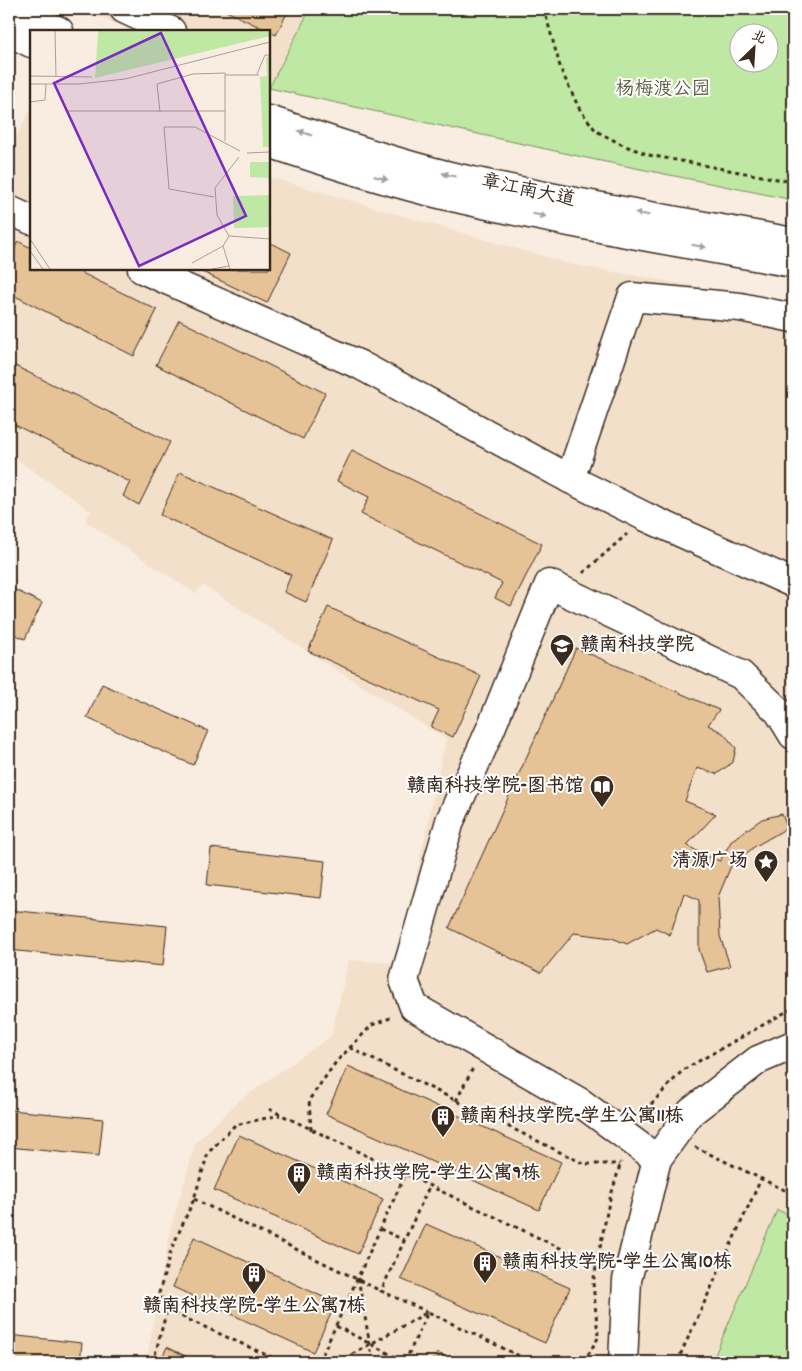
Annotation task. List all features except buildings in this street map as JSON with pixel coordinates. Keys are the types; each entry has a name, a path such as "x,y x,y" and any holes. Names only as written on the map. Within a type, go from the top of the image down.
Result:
{"street":[{"path":"11,9 56,30"},
{"path":"124,9 169,30"},
{"path":"9,32 30,42"},
{"name":"章江南大道","path":"270,121 338,155 442,195 547,217 793,263"},
{"name":"章江南大道","path":"270,143 793,242"},
{"path":"9,210 30,220"},
{"path":"144,270 360,365 570,479 646,517 793,583"},
{"path":"570,479 632,297 740,308 793,318"},
{"path":"656,1166 581,1103 484,1046 414,1008 404,980 450,821 491,728 550,584 741,675 779,712 793,735"},
{"path":"623,1362 627,1280 656,1166 691,1112 758,1060 793,1045"}],"path":[{"path":"544,9 561,70 579,108 596,131 623,145 649,155 793,182"},
{"path":"563,590 646,517"},
{"path":"310,1130 309,1100 336,1062 372,1025 414,1008"},
{"path":"456,1101 484,1046"},
{"path":"350,1048 584,1164 627,1163 656,1166"},
{"path":"268,1109 627,1280"},
{"path":"153,1362 167,1310 159,1293 171,1250 194,1199 208,1153 235,1125 280,1115"},
{"path":"699,1140 691,1146 793,1194"},
{"path":"319,1362 406,1175"},
{"path":"677,1362 761,1179"},
{"path":"381,1290 429,1187"},
{"path":"194,1199 532,1362"},
{"path":"380,1229 404,1240"},
{"path":"358,1278 373,1362"},
{"path":"167,1310 282,1362"},
{"path":"336,1326 405,1362 428,1312"},
{"path":"338,1362 428,1312"},
{"path":"566,1362 586,1358 598,1338"}],"shaded area":[{"path":"83,9 310,9 270,84 270,30 130,30"},
{"name":"赣南科技学院","path":"30,111 30,270 270,270 270,177 573,265 793,303 793,1362 146,1362 171,1227 196,1142 240,1100 331,1036 349,960 391,963 406,923 446,739 202,585 196,594 85,521 91,511 9,454 9,150"}],"green space":[{"name":"杨梅渡公园","path":"310,9 793,9 793,200 596,160 270,88 270,86"},
{"path":"777,1210 793,1216 793,1362 712,1362"}],"place":[{"name":"赣南科技学院","path":"562,667"},
{"name":"赣南科技学院-图书馆","path":"602,808"},
{"name":"清源广场","path":"766,883"},
{"name":"赣南科技学院-学生公寓11栋","path":"443,1138"},
{"name":"赣南科技学院-学生公寓9栋","path":"299,1195"},
{"name":"赣南科技学院-学生公寓10栋","path":"485,1284"},
{"name":"赣南科技学院-学生公寓7栋","path":"254,1295"}]}
